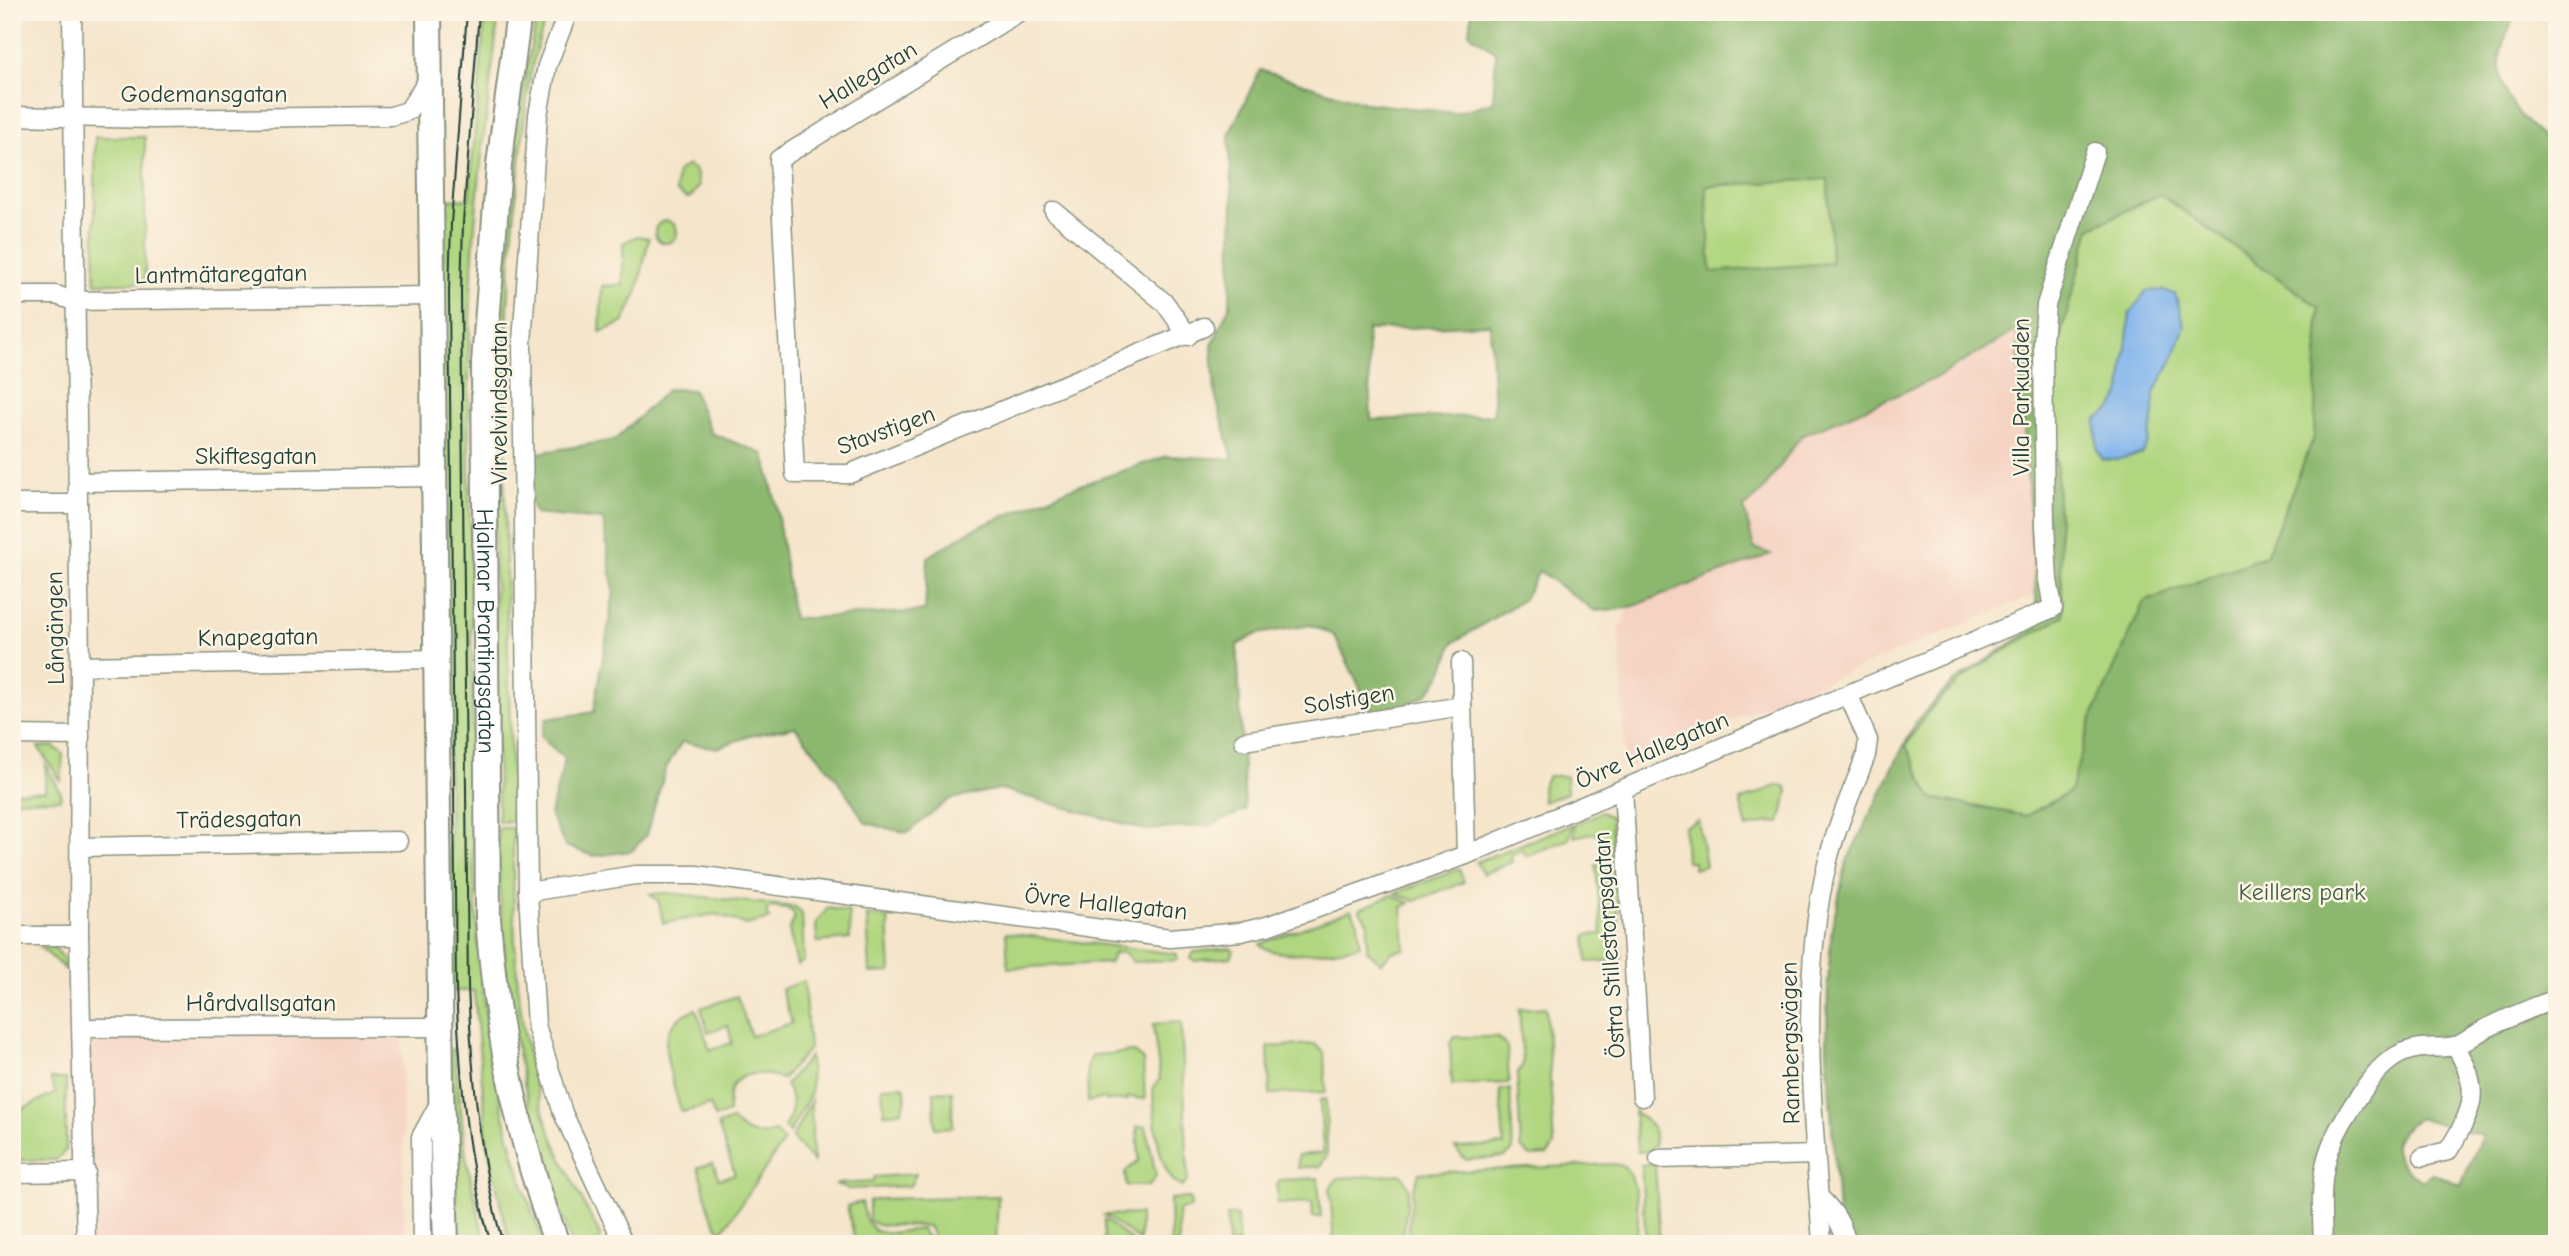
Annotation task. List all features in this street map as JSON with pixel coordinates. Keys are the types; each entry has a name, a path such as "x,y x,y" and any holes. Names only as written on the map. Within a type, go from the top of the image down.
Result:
{"main road":[{"name":"Hjalmar Brantingsgatan","path":"429,12 441,1100 446,1240"},
{"name":"Hjalmar Brantingsgatan","path":"519,12 497,192 484,363 488,918 492,978 508,1075 531,1172 557,1244"}],"street":[{"name":"Långängen","path":"72,12 80,666 79,936 86,1244"},
{"name":"Virvelvindsgatan","path":"568,12 547,66 538,116 522,342 528,892 536,1026 563,1113 624,1244"},
{"name":"Hallegatan","path":"779,159 1018,12"},
{"name":"Godemansgatan","path":"12,116 55,115 75,120 396,115 408,111 430,77"},
{"name":"Villa Parkudden","path":"1849,696 2053,608 2045,525 2044,329 2048,298 2095,152"},
{"name":"Stavstigen","path":"779,159 795,474 849,474 1196,331 1054,211"},
{"name":"Lantmätaregatan","path":"12,295 55,295 74,301 432,296"},
{"name":"Skiftesgatan","path":"78,482 434,477"},
{"path":"12,504 78,504"},
{"name":"Knapegatan","path":"80,666 436,659"},
{"path":"1461,662 1466,855"},
{"name":"Övre Hallegatan","path":"528,892 635,875 696,875 839,892 1100,930 1170,938 1193,937 1267,926 1466,855 1849,696"},
{"name":"Rambergsvägen","path":"1822,1244 1810,1042 1811,965 1829,860 1866,755 1868,740 1849,696"},
{"name":"Solstigen","path":"1244,741 1462,706"},
{"path":"12,735 80,736"},
{"name":"Östra Stillestorpsgatan","path":"1623,789 1643,1097"},
{"name":"Trädesgatan","path":"80,847 398,841"},
{"path":"12,936 79,936"},
{"path":"2323,1244 2323,1169 2337,1128 2372,1077 2390,1059 2429,1045 2455,1046 2512,1016 2557,999"},
{"name":"Hårdvallsgatan","path":"82,1028 440,1027"},
{"path":"2423,1157 2448,1151 2470,1112 2473,1086 2469,1070 2455,1046"},
{"name":"Hjalmar Brantingsgatan","path":"422,1244 421,1137 441,1100"},
{"path":"1659,1159 1816,1156"},
{"path":"12,1173 86,1172"},
{"name":"Hjalmar Brantingsgatan","path":"421,1185 429,1208 446,1240"},
{"path":"1819,1197 1831,1208 1842,1226 1847,1244"}],"shaded area":[{"path":"2017,330 2035,595 1672,745 1663,753 1625,769 1619,632 1628,608 1770,554 1754,548 1744,508 1761,493 1801,436 1936,378"},
{"path":"402,1024 404,1244 90,1244 86,1034"}],"green space":[{"path":"457,12 499,12 476,208 469,370 473,809 480,956 488,1030 501,1102 520,1174 545,1244 510,1244 488,1149 474,991 451,991 443,272 446,200 469,199 485,18"},
{"path":"538,12 549,12 535,52 528,94 511,259 507,339 505,500 512,821 498,822 494,517 499,314 507,213 520,112"},
{"name":"Keillers park","path":"1472,12 2515,12 2500,54 2500,74 2504,87 2516,111 2535,131 2557,148 2557,1244 1840,1244 1827,1050 1828,982 1832,927 1847,861 1916,721 1951,684 2038,625 2017,330 1936,378 1801,436 1761,493 1744,508 1754,548 1771,554 1628,608 1595,611 1539,571 1524,599 1453,643 1447,662 1434,686 1417,700 1372,712 1334,635 1311,625 1257,634 1237,645 1245,810 1211,825 1146,830 1000,789 950,799 907,833 866,823 837,779 795,727 749,736 717,748 682,742 666,768 646,835 632,851 594,856 565,846 550,814 565,759 541,737 546,719 594,712 614,592 603,520 535,514 528,492 529,457 543,452 615,440 668,389 693,390 711,433 764,454 776,504 793,619 925,611 928,557 972,530 1071,488 1167,456 1233,459 1215,394 1212,345 1230,305 1233,205 1229,135 1260,70 1365,103 1455,113 1493,102 1496,52 1469,33","holes":["1828,179 1831,263 1711,272 1706,186","2160,194 2319,307 2314,437 2266,556 2144,602 2091,720 2070,792 2026,816 1931,798 1906,746 1920,723 1955,685 1974,670 2063,616 2052,367 2090,228","1490,324 1494,415 1371,420 1367,330","2420,1118 2482,1136 2461,1185 2432,1173 2422,1181 2403,1166 2395,1150 2396,1141 2408,1126"]},
{"path":"95,137 145,137 145,283 95,283"},
{"path":"688,165 696,171 699,186 691,197 687,198 676,191 677,172"},
{"path":"1828,178 1831,264 1710,272 1706,186"},
{"path":"2159,194 2319,307 2314,437 2266,556 2144,602 2091,720 2070,792 2026,816 1931,798 1906,746 1920,723 1955,685 1974,670 2063,616 2052,367 2090,228","holes":["2130,313 2172,361 2154,393 2154,414 2148,442 2114,460 2102,459 2097,450 2096,420 2113,408 2121,392"]},
{"path":"666,221 674,224 677,232 674,240 666,243 658,240 655,232 658,224"},
{"path":"637,236 649,238 637,293 623,323 600,332 602,286 623,285 623,243"},
{"path":"53,746 63,754 61,781 38,747"},
{"path":"46,765 61,793 60,799 12,800 12,792 45,791"},
{"path":"1548,776 1566,776 1567,793 1543,802 1542,787"},
{"path":"1779,785 1785,786 1788,791 1780,823 1768,822 1747,828 1740,801"},
{"path":"1601,812 1611,817 1621,960 1587,962 1586,935 1602,934 1596,865 1603,864 1604,837 1592,833 1574,837 1575,824"},
{"path":"1698,820 1706,866 1693,869 1693,861 1686,861 1684,827"},
{"path":"1573,824 1569,839 1527,856 1522,850 1511,854 1512,862 1483,874 1476,862"},
{"path":"498,828 513,828 516,966 524,1035 531,1068 552,1137 601,1238 598,1244 572,1244 538,1141 508,988 499,883"},
{"path":"1459,869 1464,882 1414,901 1395,893"},
{"path":"668,893 796,907 802,914 804,961 797,965 789,930 795,917 791,910 772,907 766,911 769,919 747,925 716,914 663,923 659,902 650,894"},
{"path":"1392,895 1410,903 1402,907 1405,949 1392,952 1381,963 1367,950 1368,923 1359,909"},
{"path":"828,908 849,912 850,939 817,942 816,923"},
{"path":"1351,910 1358,922 1360,945 1293,954 1268,949 1260,944"},
{"path":"867,916 888,918 891,972 870,973"},
{"path":"1006,933 1177,954 1177,960 1133,962 1125,953 1114,953 1109,963 1008,968"},
{"path":"40,947 55,948 64,959 65,969"},
{"path":"1230,948 1234,951 1231,957 1194,961 1191,958 1194,952"},
{"path":"804,981 809,1049 782,1079 761,1074 743,1077 731,1089 729,1112 715,1118 710,1105 682,1112 666,1053 667,1035 676,1020 696,1009 710,1050 732,1043 728,1025 708,1032 701,1008 737,996 751,1036 792,1023 781,989"},
{"path":"1546,1007 1554,1146 1547,1155 1531,1156 1521,1148 1517,1074 1523,1064 1519,1009"},
{"path":"1181,1022 1188,1175 1187,1182 1182,1187 1173,1181 1162,1157 1156,1127 1153,1087 1160,1079 1153,1024"},
{"path":"1455,1037 1497,1037 1507,1047 1509,1083 1452,1085 1450,1043"},
{"path":"1315,1044 1324,1053 1326,1092 1270,1094 1268,1047"},
{"path":"450,1049 454,1049 466,1156 485,1244 458,1244"},
{"path":"1134,1052 1143,1060 1145,1099 1128,1097 1127,1100 1106,1101 1105,1098 1088,1102 1087,1065 1093,1055"},
{"path":"810,1056 811,1093 789,1133 784,1127 790,1116 792,1101 785,1085"},
{"path":"50,1079 66,1079 66,1150 56,1160 12,1160 12,1114 56,1093"},
{"path":"904,1086 906,1099 902,1111 884,1114 882,1087"},
{"path":"1510,1089 1513,1150 1505,1157 1466,1160 1455,1148 1504,1145 1500,1090"},
{"path":"952,1091 953,1127 935,1128 934,1092"},
{"path":"1326,1099 1327,1155 1320,1166 1298,1168 1298,1155 1323,1153 1320,1100"},
{"path":"811,1101 813,1162 792,1138"},
{"path":"1634,1111 1653,1127 1655,1145 1649,1151 1637,1152"},
{"path":"732,1120 746,1132 762,1135 775,1132 784,1141 721,1233 710,1212 698,1167 713,1163 719,1179 735,1174 718,1125"},
{"path":"1146,1126 1156,1176 1149,1186 1126,1186 1125,1172 1139,1160 1137,1127"},
{"path":"1613,1164 1624,1166 1636,1192 1638,1215 1634,1244 1407,1244 1413,1190 1419,1173"},
{"path":"1655,1164 1660,1244 1646,1244 1641,1165"},
{"path":"916,1174 910,1186 848,1189 835,1184 873,1182 874,1177"},
{"path":"1402,1174 1409,1188 1402,1244 1334,1244 1330,1188 1338,1178"},
{"path":"1318,1178 1321,1217 1313,1217 1312,1202 1277,1204 1277,1185 1280,1180"},
{"path":"998,1196 996,1244 937,1244 928,1226 877,1225 869,1220 869,1201"},
{"path":"1190,1198 1191,1208 1178,1210 1179,1244 1171,1244 1170,1199"},
{"path":"862,1202 866,1220 875,1231 890,1233 921,1229 932,1244 911,1244 909,1239 891,1244 856,1244 847,1206"},
{"path":"1140,1214 1140,1241 1104,1215"},
{"path":"1227,1216 1237,1216 1239,1244 1228,1244"},
{"path":"1104,1219 1133,1242 1104,1242"}],"water":[{"path":"2164,290 2175,294 2185,326 2172,361 2154,393 2154,414 2148,442 2142,454 2114,460 2102,459 2097,450 2096,420 2113,408 2121,392 2130,314 2146,291"}],"tram line":[{"path":"467,12 451,223 449,293 456,988 462,1085 470,1149 491,1244"},
{"path":"479,12 463,223 461,294 468,987 482,1149 503,1244"}]}
